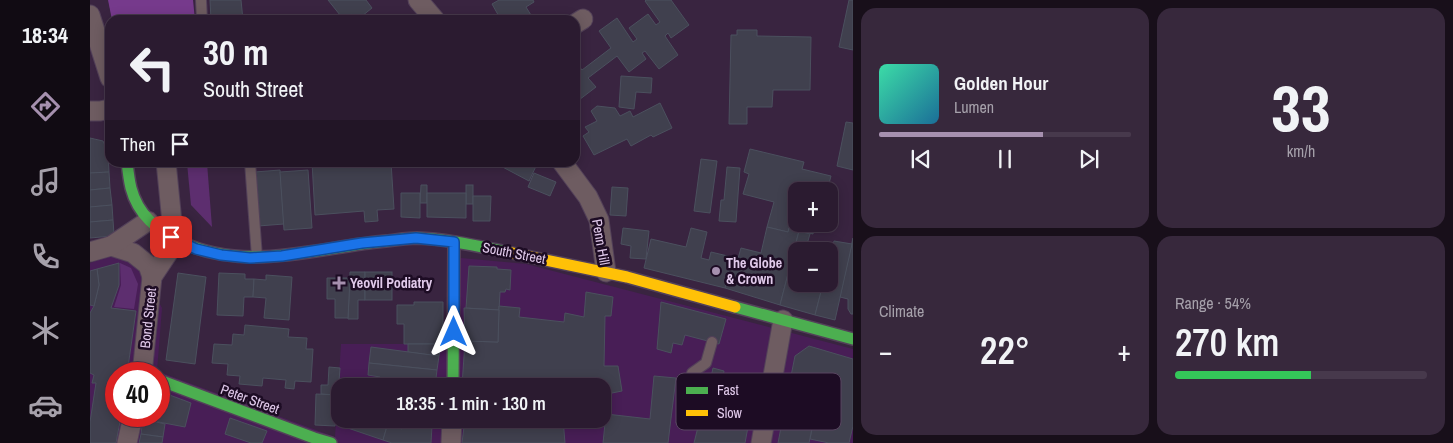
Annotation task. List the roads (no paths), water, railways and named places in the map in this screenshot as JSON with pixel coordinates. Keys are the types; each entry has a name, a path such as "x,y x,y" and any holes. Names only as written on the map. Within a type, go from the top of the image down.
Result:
{"street":[{"path":"90,15 105,62"},
{"path":"90,111 105,110"},
{"path":"90,252 111,246 148,221 130,189 128,167"},
{"name":"Bond Street","path":"143,362 152,277 168,253 171,237 172,222 166,167"},
{"name":"Penn Hill","path":"566,167 588,197 599,220 606,272"},
{"name":"South Street","path":"148,221 171,237 196,249 221,255 258,258 362,243 416,238 454,242 535,256 606,272 721,307 783,320 853,339"},
{"path":"453,378 454,242"},
{"path":"111,246 134,254 148,265 152,277"},
{"path":"773,373 783,320"},
{"name":"Peter Street","path":"170,384 286,428 332,443"},
{"path":"127,443 131,427"},
{"path":"451,443 452,428"},
{"path":"760,443 762,430"}],"lane":[{"path":"201,0 202,15"},
{"path":"250,167 258,258"},
{"path":"692,373 706,363 712,342"}],"place":[{"name":"The Globe & Crown","path":"716,271"},
{"name":"Yeovil Podiatry","path":"339,283"}]}
